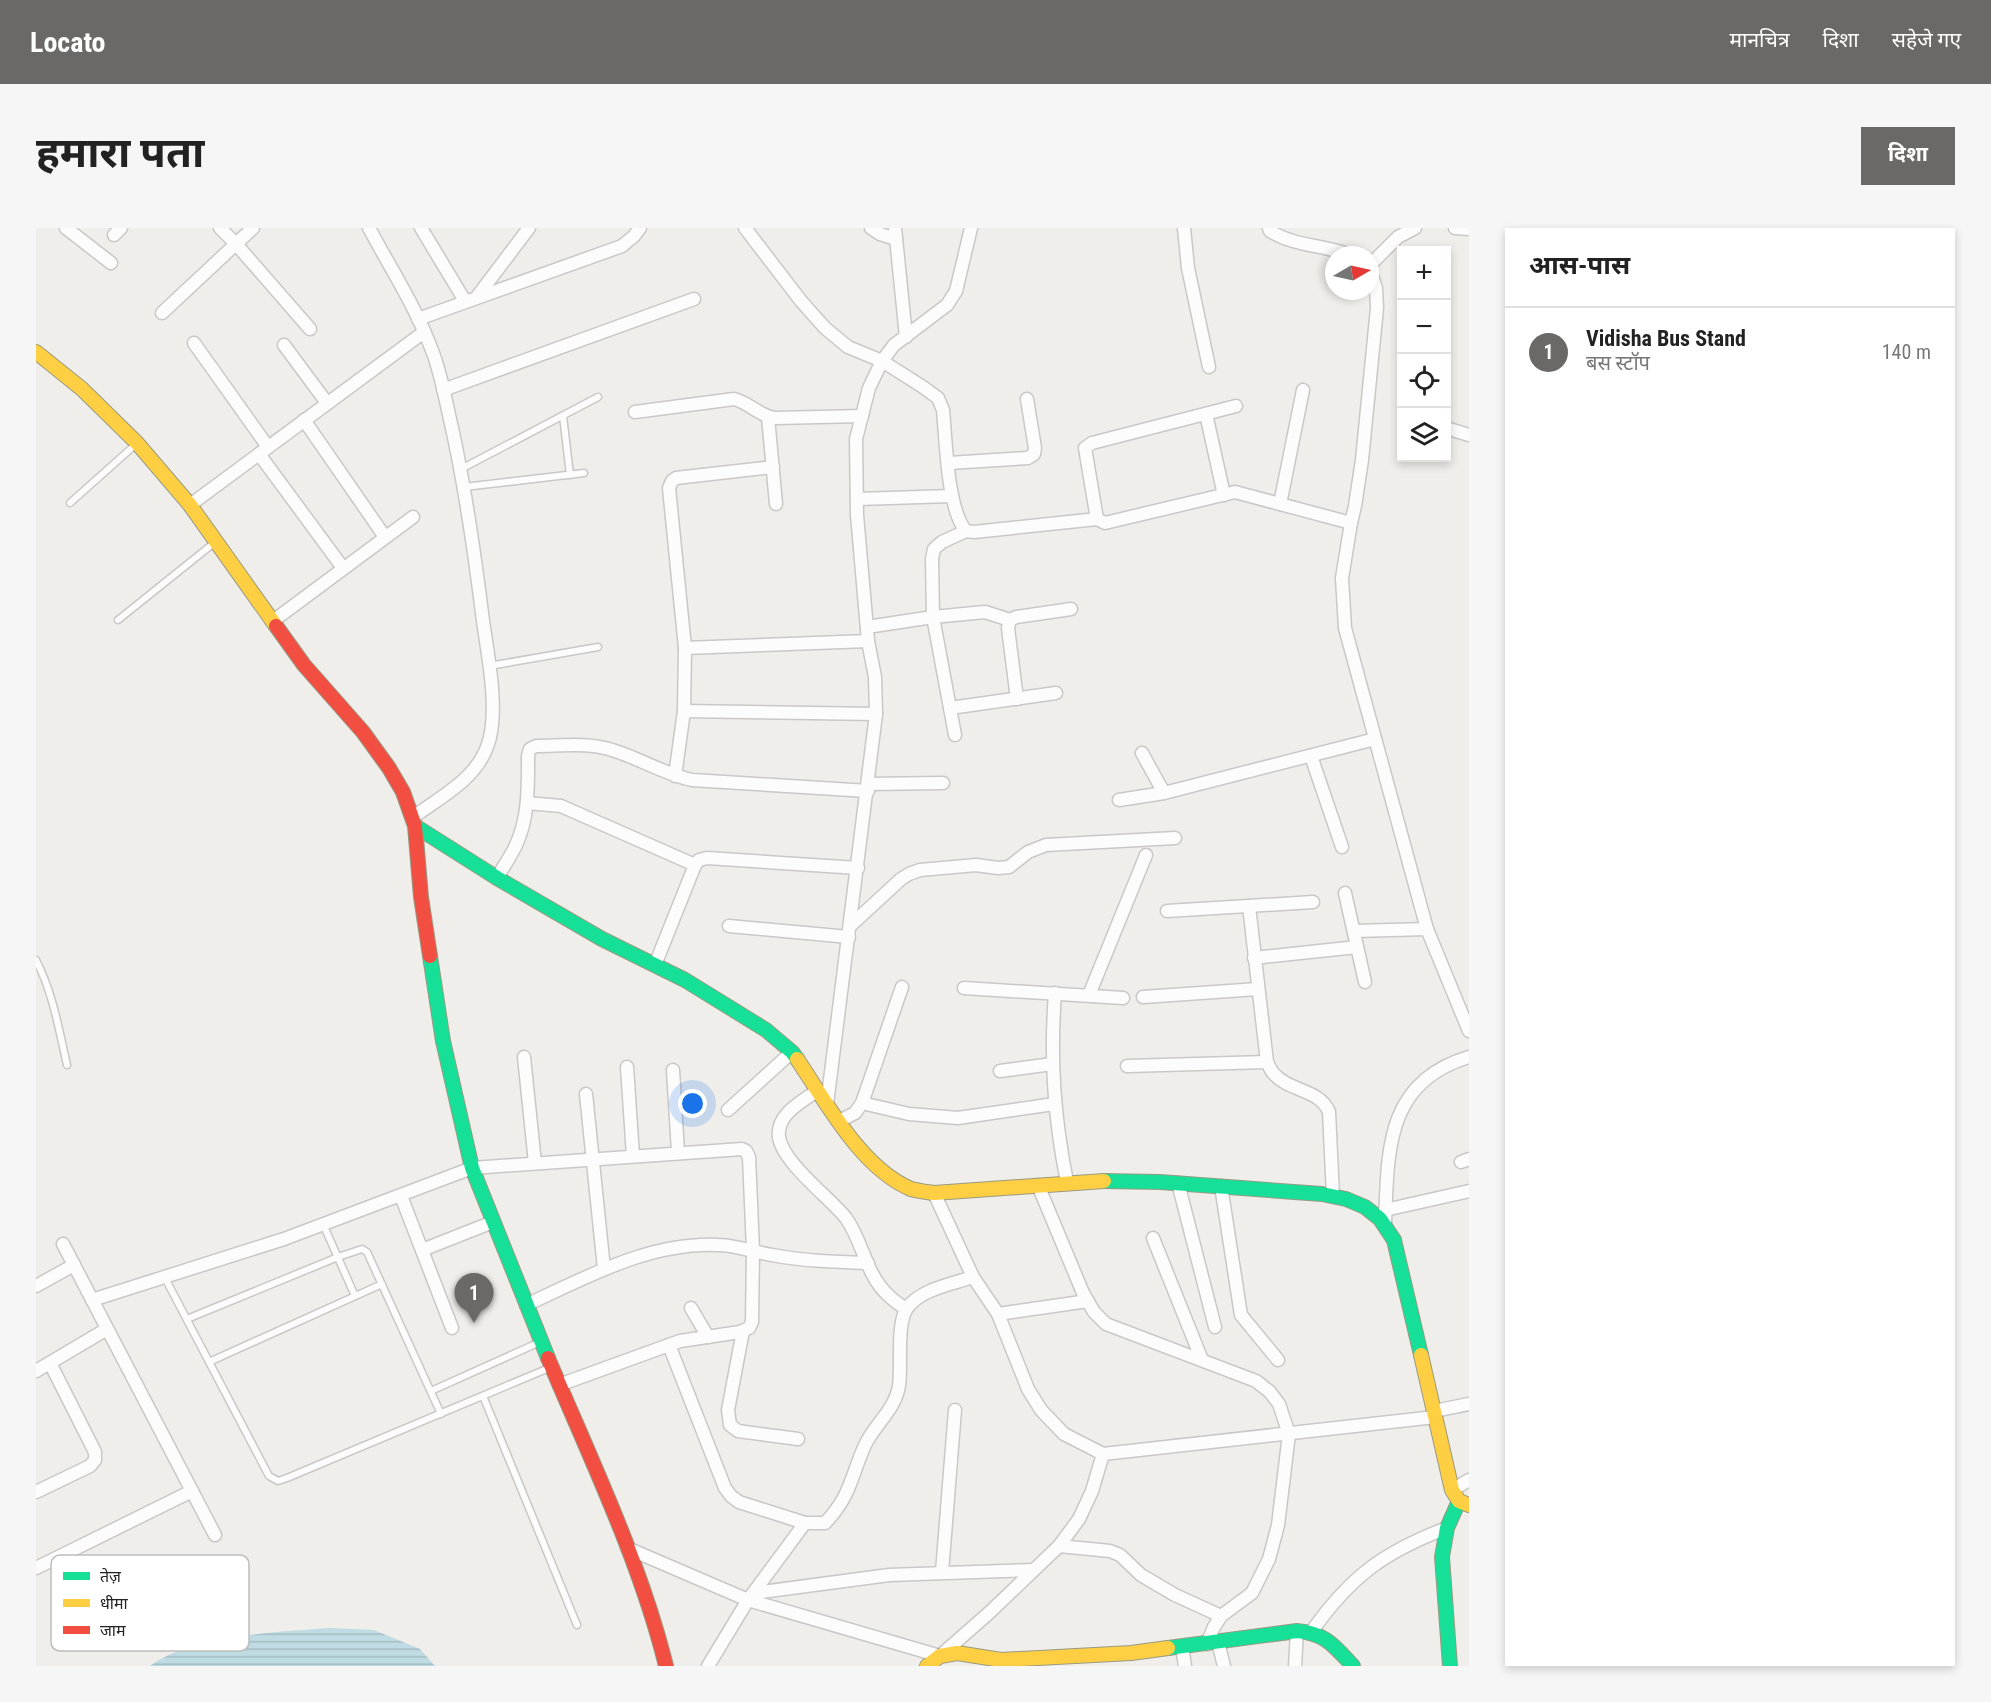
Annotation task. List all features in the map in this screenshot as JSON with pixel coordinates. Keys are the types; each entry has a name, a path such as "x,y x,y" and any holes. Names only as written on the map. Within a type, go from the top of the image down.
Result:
{"main road":[{"path":"36,352 82,389 137,443 190,505 304,664 363,732 403,792 414,822 421,897 443,1041 472,1168 492,1222 627,1548 660,1642 666,1666"},
{"path":"414,822 497,878 602,939 685,980 766,1030 792,1052 839,1121 881,1170 912,1189 934,1193 1067,1182 1178,1183 1346,1198 1385,1217 1394,1240 1435,1414 1460,1498 1447,1528 1442,1557 1450,1666"},
{"path":"927,1666 940,1656 957,1653 1001,1660 1131,1653 1297,1631 1312,1631 1323,1636 1353,1666"}],"street":[{"path":"66,228 111,263"},
{"path":"220,228 310,329"},
{"path":"162,312 253,228"},
{"path":"369,228 418,319 434,354 461,469 473,535 493,718 492,732 478,766 414,822"},
{"path":"471,299 529,228"},
{"path":"418,319 622,246 640,228"},
{"path":"745,228 801,301 825,328 848,347 882,361 938,398 943,410 952,496 960,524 966,531"},
{"path":"871,228 880,234 896,234 906,337"},
{"path":"827,1104 876,714 875,676 868,641 857,499 856,439 869,388 882,361 894,345 947,305 956,291 971,228"},
{"path":"1184,228 1188,268 1209,367"},
{"path":"1269,228 1277,236 1325,249"},
{"path":"1379,256 1398,237 1415,228"},
{"path":"1455,228 1469,229"},
{"path":"428,231 471,299"},
{"path":"443,390 694,299"},
{"path":"1377,300 1362,460 1342,578 1344,628 1427,929 1469,1031"},
{"path":"190,505 424,332"},
{"path":"194,343 263,451 343,568"},
{"path":"284,345 327,403"},
{"path":"1280,504 1303,390"},
{"path":"635,412 734,399 744,402 763,416 768,417 862,416"},
{"path":"949,463 1028,458 1034,454 1027,399"},
{"path":"1097,519 1085,448 1092,443 1236,406"},
{"path":"1206,414 1224,495"},
{"path":"768,417 776,504"},
{"path":"304,420 385,537"},
{"path":"1451,430 1469,435"},
{"path":"675,776 684,711 685,648 669,488 676,478 773,467"},
{"path":"955,735 933,617 932,560 934,549 942,542 966,531 1097,519 1105,523 1235,492 1351,523"},
{"path":"857,499 952,496"},
{"path":"273,621 413,517"},
{"path":"867,627 985,612 1010,620 1016,617 1071,609"},
{"path":"1010,620 1008,628 1017,699"},
{"path":"685,648 868,641"},
{"path":"950,708 1056,693"},
{"path":"684,711 876,714"},
{"path":"1119,800 1164,793 1375,739"},
{"path":"497,878 516,846 524,824 528,756 530,749 536,746 595,746 611,749 675,776 692,780 868,787 943,783"},
{"path":"1142,753 1164,793"},
{"path":"1311,756 1342,847"},
{"path":"527,802 561,806 695,865"},
{"path":"729,926 850,931 901,879 920,870 976,865 1009,867 1028,852 1046,845 1175,838"},
{"path":"1089,995 1146,855"},
{"path":"655,965 699,860 707,858 858,868"},
{"path":"1345,893 1365,982"},
{"path":"1167,911 1313,902"},
{"path":"1249,906 1267,1062 1273,1074 1282,1081 1326,1104 1329,1112 1333,1196"},
{"path":"1354,931 1427,929"},
{"path":"1254,958 1357,947"},
{"path":"839,1121 855,1113 862,1103 902,987"},
{"path":"964,988 1123,998"},
{"path":"1143,997 1258,988"},
{"path":"1055,993 1052,1064 1054,1104 1067,1182"},
{"path":"728,1110 792,1052"},
{"path":"524,1057 535,1163"},
{"path":"1468,1058 1434,1074 1411,1094 1404,1104 1394,1127 1388,1160 1385,1217 1469,1191"},
{"path":"1127,1066 1267,1062"},
{"path":"999,1071 1052,1064"},
{"path":"627,1067 633,1156"},
{"path":"673,1071 678,1152"},
{"path":"818,1090 787,1113 782,1122 779,1136 784,1152 846,1218 877,1281 887,1295 906,1309"},
{"path":"586,1094 604,1269"},
{"path":"862,1103 909,1114 958,1118 1054,1104"},
{"path":"92,1300 165,1278 324,1224 472,1168 678,1152 742,1149 746,1151 753,1250 752,1322 749,1328 669,1345 559,1384"},
{"path":"1178,1183 1215,1327"},
{"path":"1038,1185 1088,1301 1094,1312 1106,1324 1256,1381 1270,1392 1279,1404 1289,1434 1278,1525 1269,1559 1252,1593 1221,1616 1214,1627 1213,1643 1224,1666"},
{"path":"1221,1186 1241,1316 1278,1360"},
{"path":"934,1193 973,1277 999,1314 1028,1389 1041,1410 1064,1434 1103,1454 1289,1434 1435,1414 1469,1404"},
{"path":"401,1196 452,1328"},
{"path":"422,1250 492,1222"},
{"path":"1153,1238 1202,1360"},
{"path":"63,1244 215,1535"},
{"path":"526,1305 604,1269 656,1251 692,1245 727,1245 807,1261 868,1263"},
{"path":"36,1286 74,1265"},
{"path":"669,1345 725,1488 731,1496 739,1502 805,1523 825,1522 848,1492 866,1443 885,1418 895,1399 899,1386 901,1329 906,1309 920,1297 937,1288 973,1277"},
{"path":"999,1314 1088,1301"},
{"path":"691,1308 708,1337"},
{"path":"36,1371 107,1329"},
{"path":"743,1331 728,1410 730,1425 738,1431 798,1439"},
{"path":"36,1492 90,1466 95,1460 95,1452 50,1363"},
{"path":"942,1572 955,1410"},
{"path":"627,1548 751,1597 940,1656 1059,1546 1079,1519 1092,1491 1103,1454"},
{"path":"1460,1498 1469,1480"},
{"path":"62,1555 192,1491"},
{"path":"708,1666 751,1597 805,1523"},
{"path":"1312,1631 1332,1602 1357,1577 1386,1556 1417,1539 1447,1528"},
{"path":"1059,1546 1110,1551 1120,1555 1141,1575 1221,1616"},
{"path":"36,1568 51,1561"},
{"path":"751,1597 889,1575 1034,1570"},
{"path":"1295,1666 1297,1631"},
{"path":"1182,1647 1185,1666"}],"lane":[{"path":"461,469 598,396"},
{"path":"563,416 570,475"},
{"path":"70,503 137,443"},
{"path":"464,487 584,473"},
{"path":"118,620 216,541"},
{"path":"489,666 598,647"},
{"path":"36,960 55,1011 67,1065"},
{"path":"324,1224 355,1296"},
{"path":"187,1319 362,1249 367,1252 441,1414"},
{"path":"165,1278 269,1476 278,1481 552,1367"},
{"path":"209,1362 382,1284"},
{"path":"431,1391 541,1341"},
{"path":"483,1396 577,1626"}],"water":[{"path":"330,1628 374,1630 420,1649 435,1666 150,1666 180,1651 249,1651 249,1635"}],"traffic: fast":[{"path":"415,826 497,878 602,939 685,980 766,1030 797,1059"},
{"path":"430,956 443,1041 472,1168 548,1358"},
{"path":"1104,1181 1160,1182 1322,1194 1346,1199 1365,1207 1380,1219 1394,1240 1421,1355"},
{"path":"1450,1666 1442,1557 1447,1528 1459,1501"},
{"path":"1168,1648 1297,1631 1323,1638 1353,1666"}],"traffic: slow":[{"path":"36,352 82,389 137,443 190,505 276,626"},
{"path":"797,1059 846,1132 861,1150 876,1166 911,1189 934,1193 1104,1181"},
{"path":"1421,1355 1452,1490 1459,1501 1469,1505"},
{"path":"927,1666 940,1656 957,1653 1001,1660 1131,1653 1168,1648"}],"traffic: jam":[{"path":"276,626 304,665 363,732 403,792 415,826 421,897 430,956"},
{"path":"548,1358 628,1549 666,1666"}],"place":[{"name":"Vidisha Bus Stand","path":"474,1323"}]}
